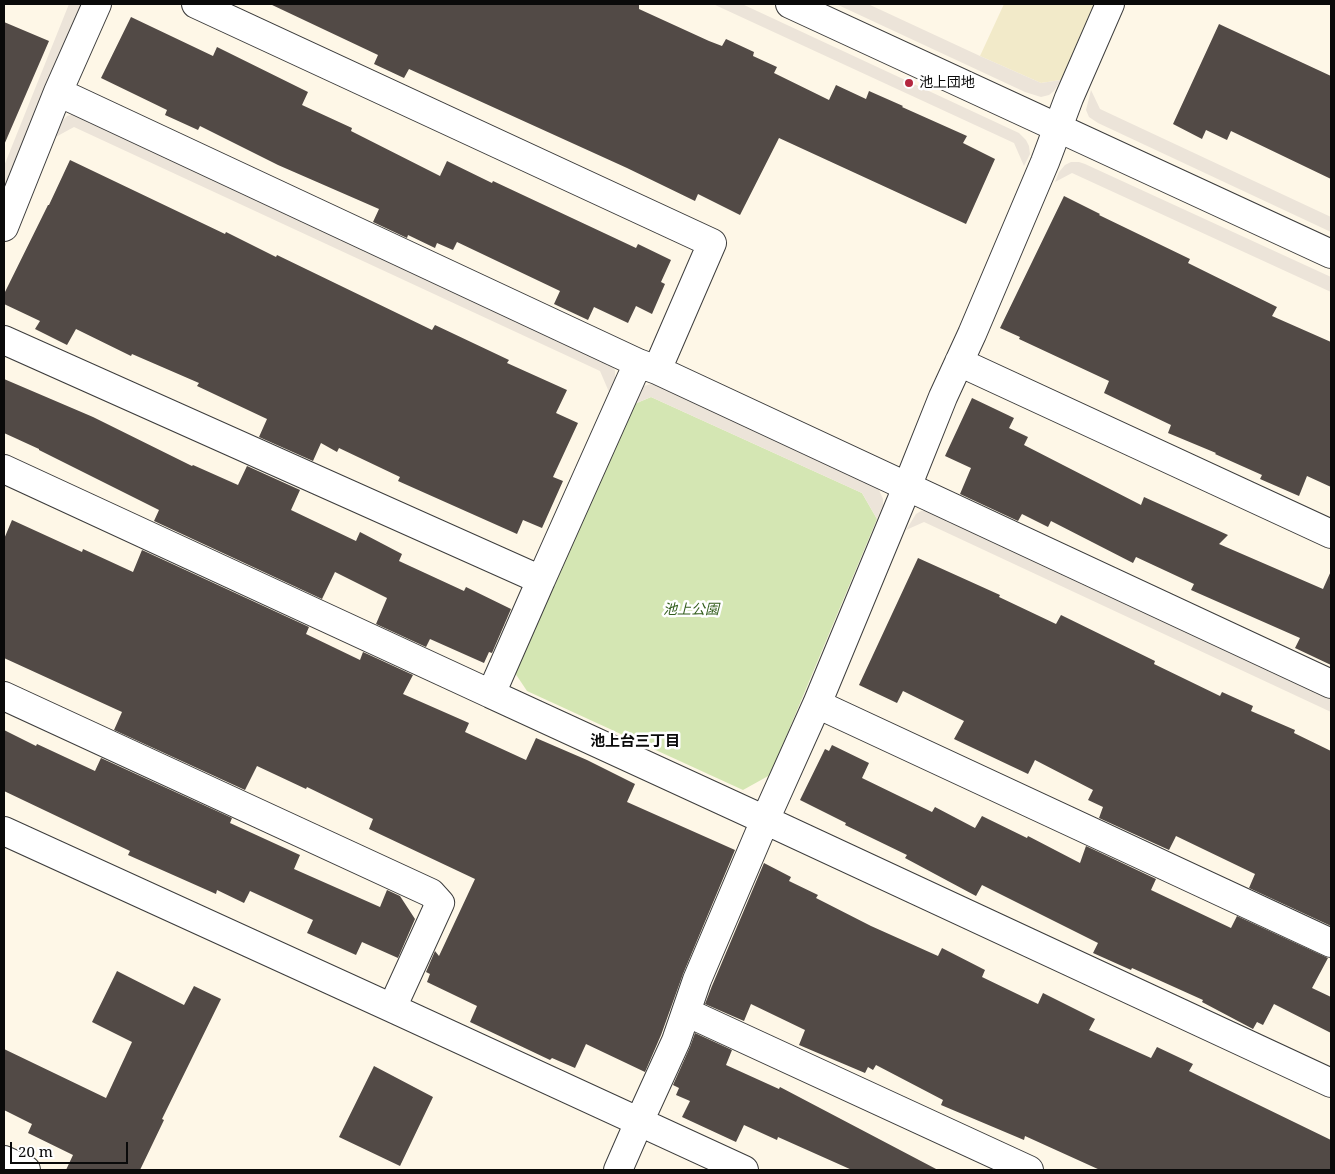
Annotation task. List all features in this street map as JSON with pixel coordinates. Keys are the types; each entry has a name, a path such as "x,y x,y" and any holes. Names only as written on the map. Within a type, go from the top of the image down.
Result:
{"street":[{"path":"4,227 58,92 97,4"},
{"path":"196,4 712,243 647,366 541,580 491,694"},
{"path":"790,4 1331,254"},
{"path":"618,1170 676,1041 697,980 817,704 943,397 976,325 1069,98 1110,4"},
{"path":"58,92 1331,684"},
{"path":"4,340 541,580"},
{"path":"959,362 1331,534"},
{"path":"4,469 1331,1083"},
{"path":"4,696 431,892 440,903 392,1008"},
{"path":"817,704 1331,943"},
{"path":"4,831 744,1170"},
{"path":"686,1012 1029,1170"},
{"path":"4,1160 26,1170"}],"shaded area":[{"path":"69,4 82,4 4,188 4,166"},
{"path":"713,4 742,4 1019,133 1026,140 1030,154 1024,166 1014,143"},
{"path":"836,4 868,4 1041,83 1061,80 1049,95 1041,97 1025,92"},
{"path":"1004,4 1094,4 1061,80 1041,83 980,56"},
{"path":"1091,90 1100,109 1331,217 1331,232 1098,123 1089,117 1086,110"},
{"path":"74,114 613,366 615,381 609,392 600,371 74,127 52,139 62,121 67,116"},
{"path":"1071,162 1085,164 1331,277 1331,292 1072,173 1055,182 1059,172 1065,165"},
{"path":"651,384 660,386 871,483 879,490 883,499 883,505 877,519 862,493 651,397 632,405 636,394 644,386"},
{"path":"921,511 929,511 1331,699 1331,712 924,522 906,530 916,514"}],"green space":[{"name":"池上公園","path":"651,397 862,493 877,519 770,775 743,790 527,691 513,670 632,405"}],"building":[{"path":"270,4 639,4 639,9 709,41 722,46 726,39 754,52 753,56 777,67 774,73 829,100 836,85 866,99 869,91 967,136 963,143 995,159 966,224 779,138 740,215 698,194 695,201 409,69 404,78 374,64 378,55"},
{"path":"131,17 213,56 217,47 308,92 302,105 352,128 351,131 440,176 447,161 636,248 638,244 671,260 661,282 665,284 652,314 636,306 628,323 594,307 588,320 554,304 560,291 457,242 453,250 437,243 435,248 408,235 407,238 373,222 379,209 278,165 200,126 198,130 165,115 167,110 101,78"},
{"path":"4,22 49,41 4,145"},
{"path":"1219,24 1331,76 1331,179 1231,131 1227,140 1206,130 1202,139 1173,124"},
{"path":"70,160 225,234 226,232 276,257 277,255 432,330 435,325 509,360 507,363 567,390 556,413 578,423 553,477 563,481 542,528 523,520 517,534 398,481 400,477 339,448 337,452 321,443 313,461 259,437 267,419 197,386 199,383 132,354 131,356 76,329 67,345 35,329 40,321 4,304 4,294"},
{"path":"1064,196 1190,259 1188,263 1277,307 1272,316 1331,342 1331,487 1307,476 1299,496 1260,479 1262,475 1168,433 1171,425 1104,393 1109,381 1019,339 1020,337 1000,328"},
{"path":"4,379 93,417 192,466 238,485 247,466 300,490 291,510 356,541 360,532 402,554 399,561 464,591 466,587 511,609 492,653 489,652 484,663 430,639 426,647 376,624 387,598 335,572 322,599 154,521 159,510 4,433"},
{"path":"972,398 1014,418 1009,428 1028,437 1024,445 1141,505 1144,497 1228,535 1219,544 1323,589 1331,571 1331,665 1295,648 1300,638 1191,590 1194,584 1136,557 1133,563 1051,521 1048,527 1022,514 1018,521 960,494 971,468 945,456"},
{"path":"12,520 82,552 83,549 133,572 142,550 309,627 306,634 360,660 363,652 413,675 403,694 469,723 465,732 526,760 536,738 587,760 635,784 627,802 735,850 683,974 661,1035 645,1072 586,1044 575,1068 552,1058 550,1060 470,1022 477,1006 427,982 430,974 426,972 435,951 439,956 475,879 369,829 373,819 307,787 306,789 257,766 245,790 114,730 122,712 4,658 4,539"},
{"path":"918,558 1000,595 999,597 1056,624 1061,615 1155,661 1154,664 1220,696 1222,692 1253,706 1251,711 1295,730 1294,733 1331,751 1331,926 1249,888 1255,874 1176,836 1169,850 1099,818 1103,807 1088,800 1093,790 1035,760 1028,774 954,739 964,721 903,691 897,703 859,685"},
{"path":"4,730 95,771 101,758 232,818 230,823 300,855 294,869 380,907 387,890 400,896 415,919 398,958 362,942 356,955 307,933 313,920 250,891 244,903 217,890 216,894 128,855 130,851 4,791"},
{"path":"832,745 869,763 862,778 932,812 935,807 975,828 982,816 1027,838 1028,836 1080,863 1086,846 1156,879 1151,890 1231,928 1237,916 1328,958 1312,988 1331,997 1331,1033 1274,1004 1263,1025 1257,1022 1253,1029 1202,1002 1203,1000 1132,968 1131,970 1093,953 1098,943 982,885 976,896 905,858 907,855 845,825 846,823 800,800 825,749 829,751"},
{"path":"764,863 791,877 789,881 818,895 816,898 871,926 938,956 942,948 985,970 982,977 1038,1004 1043,993 1095,1019 1089,1030 1151,1058 1157,1047 1193,1064 1189,1071 1331,1140 1331,1170 1100,1170 1025,1136 1024,1140 941,1105 943,1100 876,1065 873,1070 868,1067 865,1073 799,1045 805,1030 751,1004 744,1021 705,1004"},
{"path":"117,971 184,1005 194,986 221,999 162,1119 164,1120 140,1170 66,1170 73,1155 28,1133 32,1124 4,1110 4,1049 106,1098 132,1042 92,1022"},
{"path":"695,1033 732,1050 726,1065 779,1089 780,1087 938,1170 852,1170 778,1137 777,1140 744,1125 736,1142 682,1117 690,1101 676,1095 679,1088 673,1085"},
{"path":"374,1066 433,1097 400,1166 339,1137"}],"place":[{"name":"池上団地","path":"909,83"}],"district":[{"name":"池上台三丁目","path":"635,742"}]}
